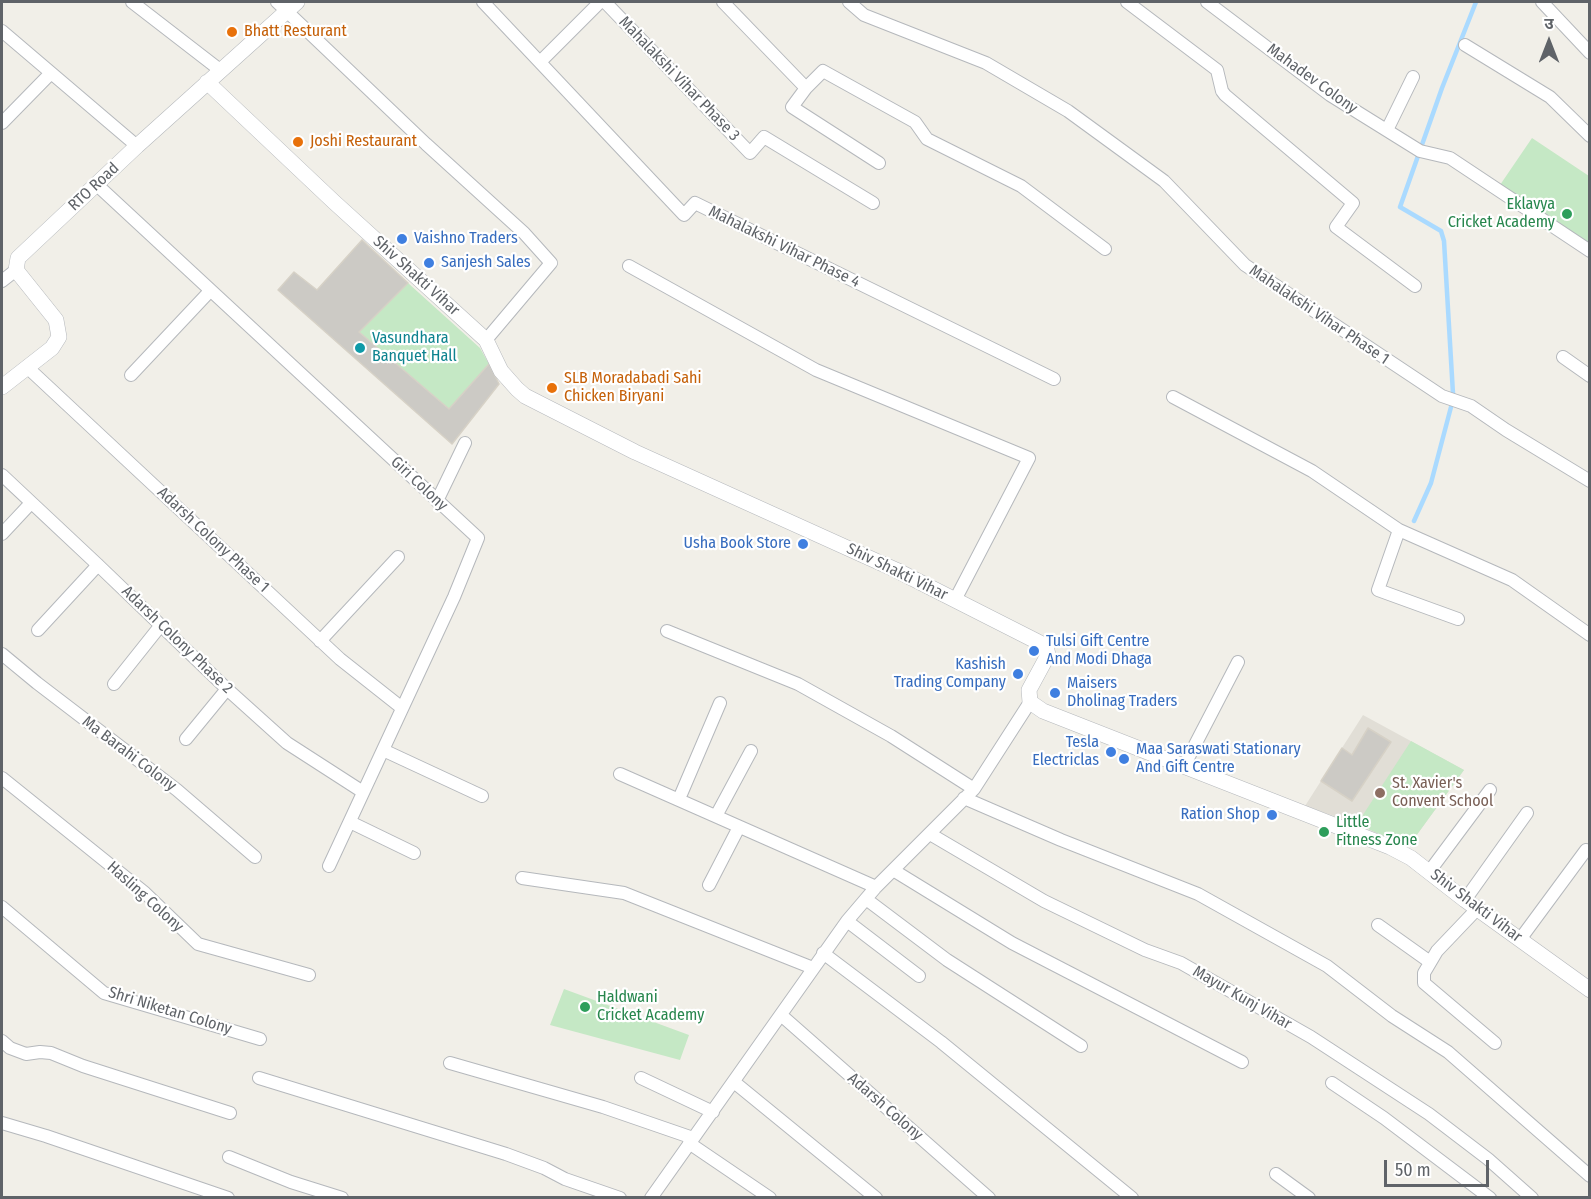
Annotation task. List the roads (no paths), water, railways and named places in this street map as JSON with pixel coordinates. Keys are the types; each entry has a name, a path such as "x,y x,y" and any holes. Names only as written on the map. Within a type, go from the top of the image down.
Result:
{"street":[{"path":"132,2 220,70"},
{"name":"Mahalakshi Vihar Phase 4","path":"483,2 684,215 695,203 1054,379"},
{"path":"540,62 602,2"},
{"name":"Mahalakshi Vihar Phase 3","path":"602,2 750,153 764,137 873,202"},
{"path":"723,2 806,88"},
{"name":"Mahalakshi Vihar Phase 1","path":"849,2 864,15 986,63 1068,111 1164,181 1245,265 1350,337 1443,396 1471,406 1590,482"},
{"path":"1127,2 1217,70 1225,95 1353,203 1336,227 1415,286"},
{"name":"Mahadev Colony","path":"1207,2 1330,95 1420,150 1450,158 1590,251"},
{"path":"1542,2 1590,53"},
{"path":"287,4 426,144 524,233 551,262 486,340"},
{"name":"RTO Road","path":"16,270 18,258 220,70 287,4"},
{"path":"2,31 136,146"},
{"path":"1465,45 1550,97 1590,136"},
{"path":"879,163 792,107 823,71 915,122 927,139 1021,186 1105,249"},
{"path":"2,123 50,74"},
{"path":"1387,130 1413,77"},
{"name":"Shiv Shakti Vihar","path":"207,82 334,202 486,340 501,371 525,396 636,452 896,570 1046,646 1048,655 1029,690 1030,702 1043,711 1390,847 1411,858 1590,990"},
{"name":"Giri Colony","path":"96,184 478,538 454,597 329,866"},
{"path":"629,266 816,370 1029,458 955,600"},
{"path":"2,281 16,270 56,320 59,337 52,348 2,387"},
{"path":"131,375 210,291"},
{"path":"1563,357 1590,376"},
{"name":"Adarsh Colony Phase 1","path":"28,368 340,659 402,708"},
{"path":"1173,397 1312,471 1399,530 1512,580 1590,635"},
{"path":"437,501 465,443"},
{"name":"Adarsh Colony Phase 2","path":"2,475 287,743 363,792"},
{"path":"2,534 31,503"},
{"path":"1399,530 1378,590 1458,619"},
{"path":"320,640 398,557"},
{"path":"38,630 98,565"},
{"path":"114,684 161,625"},
{"path":"667,631 798,684 891,736 974,789"},
{"name":"Ma Barahi Colony","path":"2,654 177,790 255,857"},
{"path":"1184,766 1238,662"},
{"path":"186,739 227,689"},
{"path":"655,1196 691,1140 847,921 876,887 974,789 1030,702"},
{"path":"679,799 720,703"},
{"path":"383,750 482,796"},
{"path":"716,816 751,751"},
{"path":"620,774 876,887"},
{"name":"Hasling Colony","path":"2,778 145,893 198,944 309,975"},
{"path":"1429,872 1490,790"},
{"path":"964,798 1061,840 1198,894 1327,966 1392,1016 1448,1052 1590,1176"},
{"path":"1495,1043 1424,982 1424,973 1471,904 1527,813"},
{"path":"350,822 414,853"},
{"path":"709,885 739,827"},
{"name":"Mayur Kunj Vihar","path":"930,834 1044,901 1145,950 1181,963 1311,1037 1429,1114 1488,1159 1532,1197"},
{"path":"1522,941 1524,934 1586,850"},
{"path":"893,870 1012,943 1242,1062"},
{"path":"522,878 624,893 813,968"},
{"path":"866,899 947,960 1081,1046"},
{"name":"Shri Niketan Colony","path":"2,907 104,993 260,1039"},
{"path":"847,921 919,976"},
{"path":"1378,925 1430,962"},
{"path":"823,953 941,1042 1132,1197"},
{"name":"Adarsh Colony","path":"781,1015 989,1197"},
{"path":"2,1041 10,1048 26,1054 51,1053 83,1066 230,1113"},
{"path":"450,1063 603,1107 691,1140 770,1197"},
{"path":"259,1078 506,1154 544,1168 565,1179 620,1197"},
{"path":"641,1078 713,1112"},
{"path":"734,1082 876,1197"},
{"path":"1332,1083 1384,1118 1490,1197"},
{"path":"2,1123 228,1197"},
{"path":"229,1157 291,1182 342,1197"},
{"path":"1276,1174 1309,1197"}],"waterway":[{"path":"1453,394 1444,241 1441,231 1400,207 1442,88 1476,2"},
{"path":"1414,521 1431,483 1451,407"}],"place":[{"name":"Bhatt Resturant","path":"232,32"},
{"name":"Joshi Restaurant","path":"298,142"},
{"name":"Eklavya Cricket Academy","path":"1567,214"},
{"name":"Vaishno Traders","path":"402,239"},
{"name":"Sanjesh Sales","path":"429,263"},
{"name":"Vasundhara Banquet Hall","path":"360,348"},
{"name":"SLB Moradabadi Sahi Chicken Biryani","path":"552,388"},
{"name":"Usha Book Store","path":"803,544"},
{"name":"Tulsi Gift Centre And Modi Dhaga","path":"1034,651"},
{"name":"Kashish Trading Company","path":"1018,674"},
{"name":"Maisers Dholinag Traders","path":"1055,693"},
{"name":"Tesla Electriclas","path":"1111,752"},
{"name":"Maa Saraswati Stationary And Gift Centre","path":"1124,759"},
{"name":"St. Xavier's Convent School","path":"1380,793"},
{"name":"Ration Shop","path":"1272,815"},
{"name":"Little Fitness Zone","path":"1324,832"},
{"name":"Haldwani Cricket Academy","path":"585,1007"}]}
